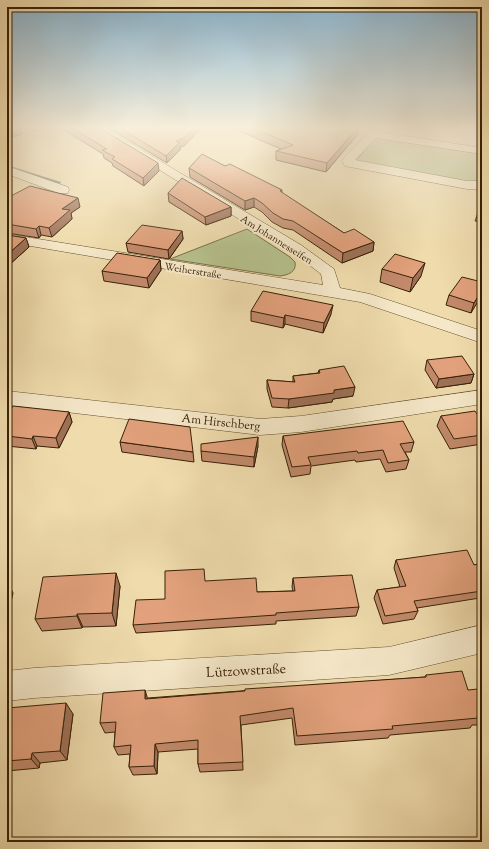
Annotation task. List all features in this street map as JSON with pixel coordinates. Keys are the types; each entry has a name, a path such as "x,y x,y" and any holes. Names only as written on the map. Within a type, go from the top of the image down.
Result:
{"street":[{"name":"Am Johannesseifen","path":"161,167 296,248 328,272 333,292"},
{"path":"368,167 467,185 482,185"},
{"path":"7,170 63,190"},
{"name":"Weiherstraße","path":"7,238 333,292"},
{"path":"333,292 364,298 482,337"},
{"name":"Am Hirschberg","path":"7,398 260,427 301,424 482,397"},
{"name":"Lützowstraße","path":"7,686 34,682 389,661 482,639"}],"green space":[{"path":"381,167 482,167 482,181 466,182"},
{"path":"247,229 290,257 295,262 295,268 293,271 289,274 280,276 170,259"}],"building":[{"path":"124,167 154,167 143,178"},
{"path":"190,167 235,167 282,190 280,191 344,233 354,229 374,242 343,253 293,221 283,219 273,213 254,198 245,201 189,168"},
{"path":"182,178 231,207 205,217 168,193"},
{"path":"30,186 78,198 62,209 70,210 49,228 39,226 36,229 7,224 7,198"},
{"path":"482,201 482,214 477,213"},
{"path":"142,225 182,231 168,250 126,243"},
{"path":"7,235 26,238 7,255"},
{"path":"117,253 160,260 147,278 102,271"},
{"path":"395,254 425,263 413,278 382,269"},
{"path":"462,277 482,282 482,290 474,303 449,295"},
{"path":"263,291 333,305 324,323 285,315 284,318 251,311"},
{"path":"462,356 474,374 439,379 427,360"},
{"path":"344,366 355,387 334,390 334,393 289,399 272,398 267,380 295,382 293,376 320,373 319,370"},
{"path":"13,406 69,412 56,438 33,436 32,439 7,436 7,413"},
{"path":"475,411 482,421 482,435 454,439 441,416"},
{"path":"129,419 190,427 193,452 120,442"},
{"path":"403,421 414,442 400,444 409,460 388,463 383,450 358,453 357,451 308,457 311,465 292,467 283,436"},
{"path":"258,437 254,457 201,451 201,444"},
{"path":"467,550 474,565 482,563 482,591 414,601 418,611 385,616 377,590 406,586 396,560"},
{"path":"204,569 205,581 256,578 257,592 295,591 293,578 352,575 359,607 276,613 276,615 133,625 136,600 165,599 165,571"},
{"path":"116,573 112,613 77,614 77,616 35,619 43,577"},
{"path":"462,671 468,690 478,689 482,701 482,716 477,716 478,718 392,726 393,729 297,736 293,708 240,716 243,762 198,764 198,740 155,744 154,766 129,767 131,745 114,747 116,722 100,723 103,693 145,690 145,699 245,691 245,689 426,677 426,675"},
{"path":"66,703 60,751 32,753 31,759 7,761 7,708"}],"waterway":[{"path":"9,167 59,183"}]}
